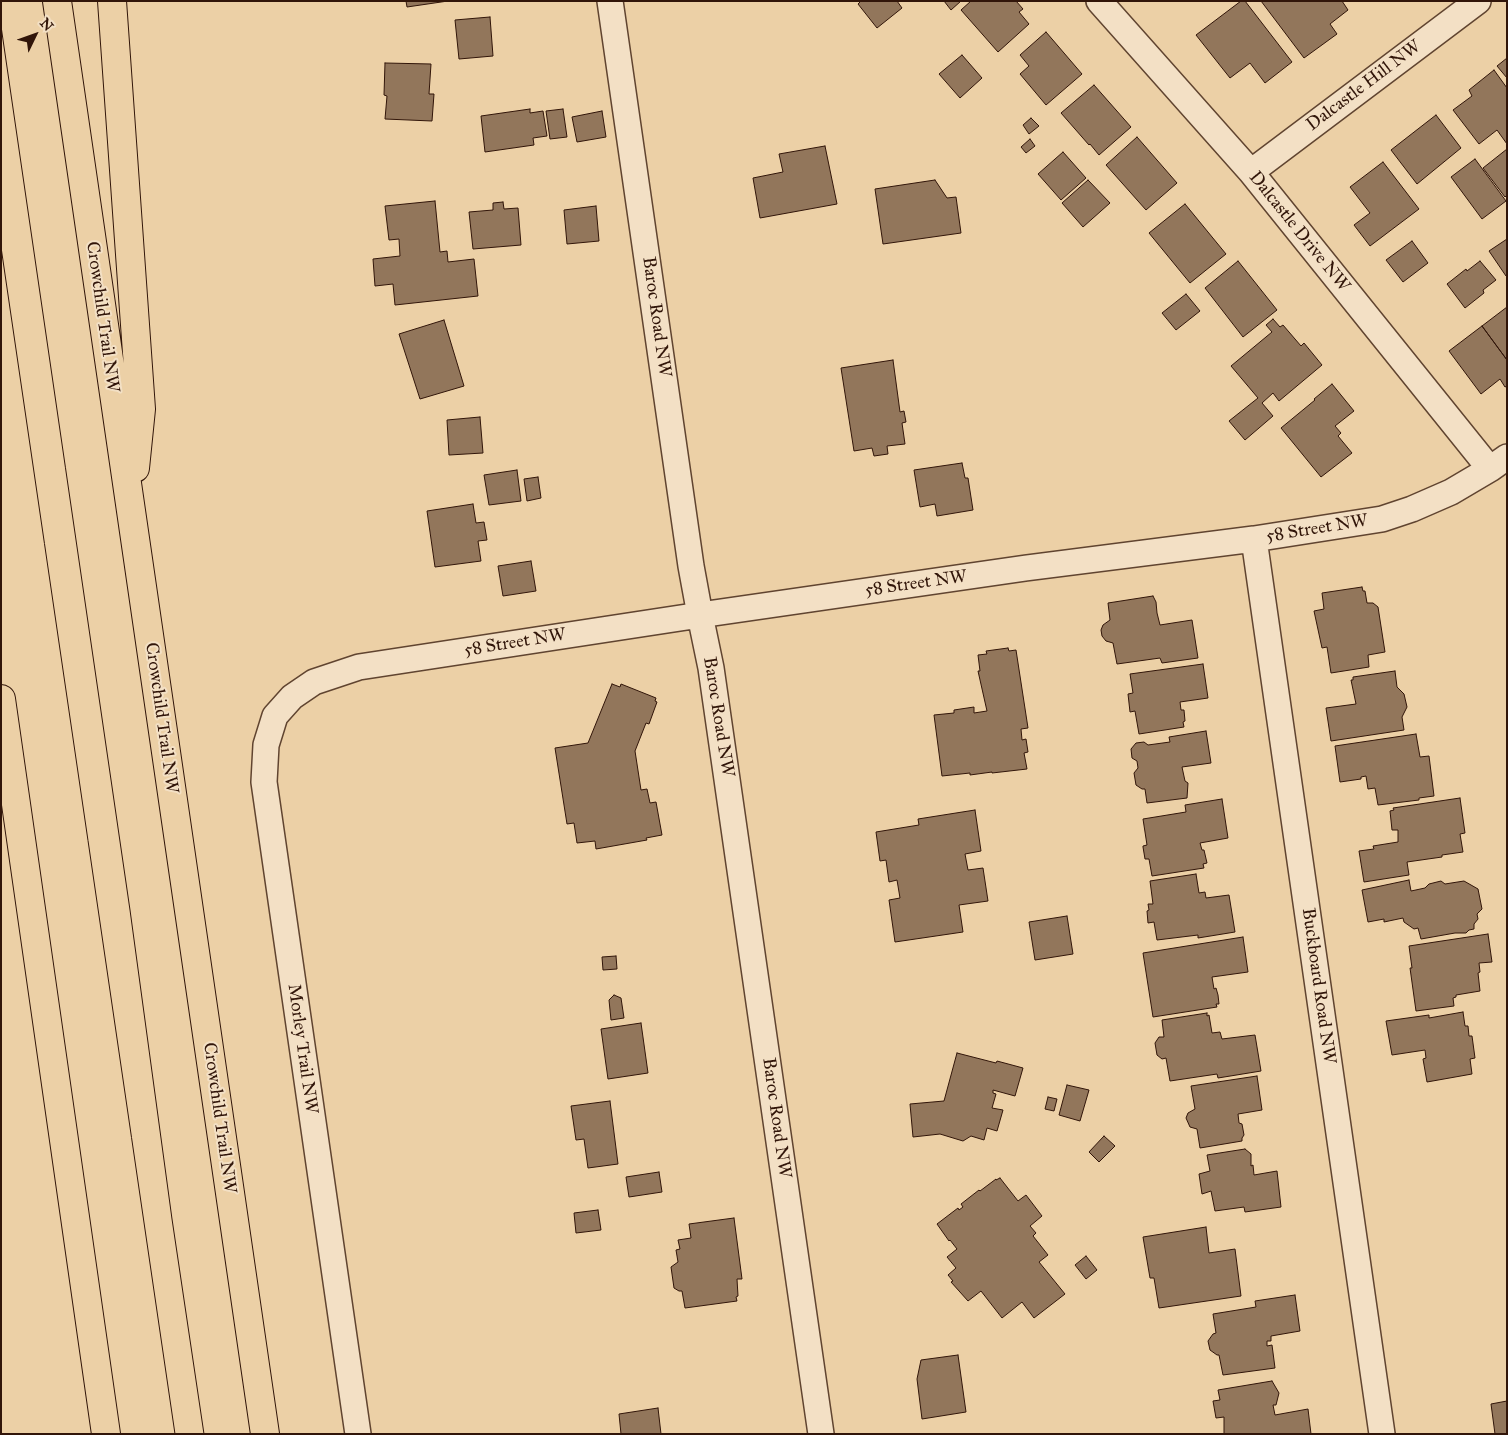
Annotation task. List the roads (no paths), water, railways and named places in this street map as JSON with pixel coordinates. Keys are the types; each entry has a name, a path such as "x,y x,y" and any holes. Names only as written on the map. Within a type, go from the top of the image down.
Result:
{"highway":[{"name":"Crowchild Trail NW","path":"57,1 265,1434"},
{"path":"112,1 141,410 130,510"},
{"path":"1,699 106,1434"}],"street":[{"name":"Baroc Road NW","path":"610,1 700,615 712,668 821,1434"},
{"name":"Dalcastle Drive NW","path":"1099,1 1252,172 1499,463"},
{"name":"Dalcastle Hill NW","path":"1252,172 1478,1"},
{"name":"58 Street NW","path":"314,682 359,667 700,615 1026,568 1254,539 1382,519 1412,509 1451,492 1499,463"},
{"name":"Buckboard Road NW","path":"1254,539 1382,1434"},
{"name":"Morley Trail NW","path":"314,682 292,697 275,716 266,745 264,782 358,1434"}],"tram line":[{"path":"1,26 130,910 172,1219 204,1434"},
{"path":"1,247 175,1434"}]}
